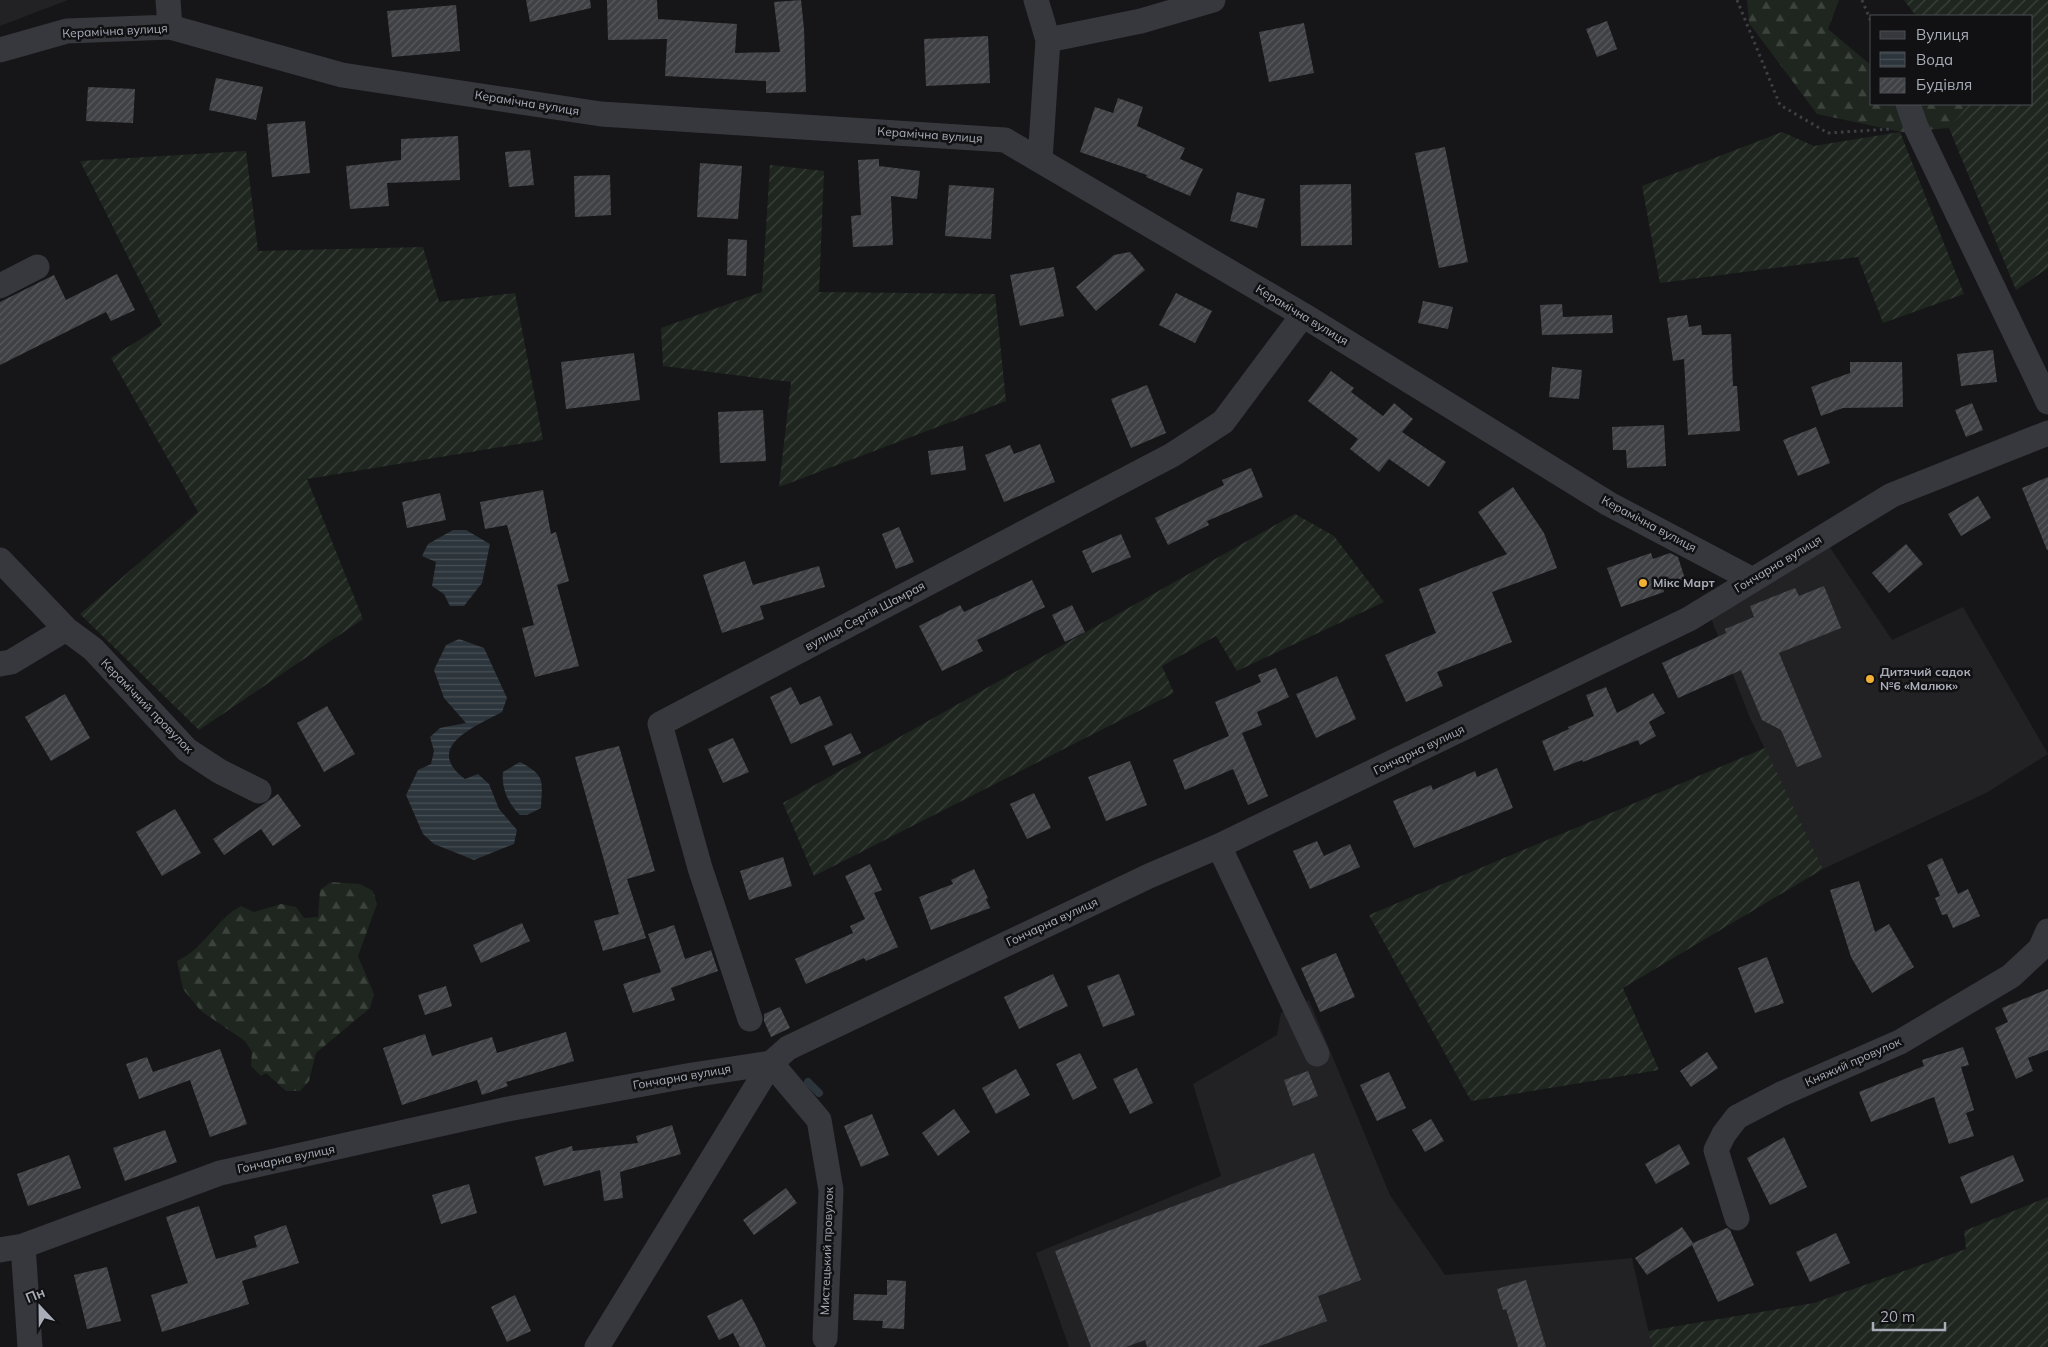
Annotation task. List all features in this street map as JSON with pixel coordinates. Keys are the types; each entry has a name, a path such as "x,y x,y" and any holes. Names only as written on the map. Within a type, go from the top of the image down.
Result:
{"street":[{"path":"168,0 170,27"},
{"path":"1036,0 1048,40 1040,160"},
{"path":"1048,40 1141,21 1213,0"},
{"name":"Керамічна вулиця","path":"1,47 67,31 170,27 342,75 601,114 1005,140 1303,315 1609,504 1753,580"},
{"path":"1908,105 1916,127 2048,402"},
{"path":"0,286 37,267"},
{"name":"вулиця Сергія Шамрая","path":"750,1019 700,868 660,724 1172,455 1224,422 1303,315"},
{"name":"Гончарна вулиця","path":"12,1248 220,1173 508,1110 692,1074 771,1063 788,1048 1149,876 1219,846 1690,619 1892,495 2048,434"},
{"name":"Керамічний провулок","path":"0,560 66,629 93,649 187,750 219,771 259,791"},
{"path":"0,664 11,662 66,629"},
{"path":"1219,846 1318,1054"},
{"name":"Княжий провулок","path":"1737,1218 1716,1150 1724,1134 1737,1117 1781,1094 1900,1042 2011,976 2045,949"},
{"path":"597,1347 771,1063"},
{"name":"Мистецький провулок","path":"771,1063 820,1120 831,1190 824,1338"},
{"path":"12,1248 30,1347"}],"path":[{"path":"1737,0 1780,105 1828,133 1916,127"},
{"path":"1862,0 1870,19"}],"shaded area":[{"path":"0,0 68,0 0,26"},
{"name":"Дитячий садок №6 «Малюк»","path":"1823,537 1892,640 1963,607 2048,754 1986,793 1823,869 1750,718 1707,608"},
{"path":"1309,1000 1390,1195 1445,1275 1632,1258 1652,1347 1069,1347 1036,1253 1221,1176 1193,1084 1277,1035 1281,1013"}],"green space":[{"path":"1747,0 1839,0 1828,29 1870,64 1870,105 1968,105 1949,128 1902,132 1817,114 1749,23"},
{"path":"1904,0 2048,0 2048,268 2016,290 1949,128 1968,105 2033,105 2033,15 1915,15"},
{"path":"1782,132 1814,146 1900,132 1964,294 1883,323 1858,257 1660,283 1642,186"},
{"path":"246,151 258,251 423,247 439,302 515,293 543,440 307,479 363,619 199,730 80,614 198,512 111,358 162,325 80,161"},
{"path":"770,165 824,171 819,292 995,294 1006,401 779,487 791,382 663,366 661,328 762,292"},
{"path":"1295,514 1334,536 1384,602 1237,671 1216,636 1162,666 1174,693 814,876 783,803"},
{"path":"1765,748 1823,869 1623,988 1659,1070 1471,1101 1369,915"},
{"path":"331,882 360,884 373,891 377,904 358,956 374,994 370,1008 316,1053 309,1081 300,1091 286,1091 266,1073 261,1076 251,1066 252,1052 245,1041 201,1011 183,989 177,961 195,949 224,918 241,906 254,912 281,904 296,907 304,918 318,917 320,890"},
{"path":"2048,1197 2048,1347 1652,1347 1648,1331 1814,1303 1966,1249 1964,1231"}],"water":[{"path":"453,530 466,530 490,544 482,583 464,606 450,606 444,594 432,586 436,562 422,556 428,544"},
{"path":"459,639 484,648 507,698 502,712 479,724 458,739 451,747 449,757 453,768 465,779 478,774 489,784 499,809 517,830 514,844 474,860 434,844 423,834 406,795 418,770 431,764 434,751 430,737 440,728 466,723 444,698 434,670 446,645"},
{"path":"520,762 538,775 542,785 541,808 527,815 520,815 512,806 503,784 503,772"}],"building":[{"path":"526,0 590,0 591,8 530,22"},
{"path":"607,0 657,0 658,19 737,24 735,53 780,52 774,2 801,0 806,92 766,93 766,81 665,76 667,39 608,40"},
{"path":"456,5 460,51 392,57 387,11"},
{"path":"1607,21 1617,49 1597,57 1586,29"},
{"path":"1304,23 1314,73 1269,82 1259,32"},
{"path":"988,36 990,83 926,86 924,39"},
{"path":"216,78 263,87 256,120 209,110"},
{"path":"88,87 135,89 133,123 86,121"},
{"path":"1118,98 1143,107 1137,126 1185,148 1180,159 1203,169 1190,196 1146,177 1147,175 1080,152 1095,107 1113,113"},
{"path":"305,121 310,173 272,177 267,124"},
{"path":"458,136 460,180 387,183 389,206 350,209 346,166 401,160 401,139"},
{"path":"1445,147 1468,262 1439,268 1415,153"},
{"path":"530,150 534,185 509,187 505,152"},
{"path":"879,159 879,166 920,171 917,199 891,196 893,245 853,247 851,216 861,215 858,160"},
{"path":"700,163 742,166 738,219 697,217"},
{"path":"610,175 611,215 575,217 574,176"},
{"path":"1351,184 1352,245 1301,246 1300,185"},
{"path":"949,185 994,188 991,239 945,236"},
{"path":"1237,192 1265,199 1257,228 1230,221"},
{"path":"728,239 747,240 746,276 727,275"},
{"path":"1130,252 1145,270 1096,311 1076,287 1114,255"},
{"path":"1054,267 1064,316 1020,326 1010,275"},
{"path":"117,274 135,310 111,321 106,312 0,365 0,302 54,275 66,300"},
{"path":"1176,293 1212,311 1195,343 1159,325"},
{"path":"1423,301 1453,307 1448,329 1418,323"},
{"path":"1562,304 1563,317 1612,315 1613,333 1542,335 1540,305"},
{"path":"1687,315 1689,327 1701,325 1702,335 1731,334 1733,386 1737,386 1740,431 1688,435 1684,359 1673,361 1667,318"},
{"path":"1993,350 1997,382 1961,386 1957,354"},
{"path":"634,353 640,400 566,409 561,362"},
{"path":"1850,362 1902,362 1903,407 1843,408 1821,416 1811,387 1850,373"},
{"path":"1552,367 1582,370 1579,399 1549,397"},
{"path":"1331,371 1354,388 1351,392 1383,416 1394,403 1413,419 1402,432 1446,462 1429,487 1389,459 1379,472 1350,449 1358,439 1308,401"},
{"path":"1147,385 1166,433 1131,448 1111,399"},
{"path":"1972,403 1983,430 1966,437 1955,410"},
{"path":"763,410 766,461 720,463 718,412"},
{"path":"1664,425 1666,466 1627,468 1626,450 1613,450 1612,427"},
{"path":"1816,427 1830,463 1798,476 1783,440"},
{"path":"1040,444 1055,482 1004,502 985,455 1010,445 1014,454"},
{"path":"963,446 966,470 931,475 928,451"},
{"path":"1251,468 1263,497 1207,521 1209,525 1168,545 1155,518 1224,485 1222,480"},
{"path":"2048,477 2048,550 2047,550 2022,488"},
{"path":"1513,487 1544,533 1557,568 1492,592 1512,642 1437,672 1443,686 1406,702 1385,655 1436,633 1419,589 1507,554 1478,512"},
{"path":"543,490 551,534 556,532 569,581 557,585 579,666 535,677 522,628 534,625 507,525 485,529 480,502"},
{"path":"440,493 446,520 407,528 402,502"},
{"path":"1978,496 1991,518 1961,536 1948,514"},
{"path":"899,527 914,562 896,569 882,534"},
{"path":"1121,534 1131,557 1092,573 1082,551"},
{"path":"1906,544 1923,564 1889,593 1872,573"},
{"name":"Мікс Март","path":"1651,553 1653,559 1670,553 1678,557 1685,579 1663,587 1664,592 1621,607 1607,568"},
{"path":"745,561 753,585 819,566 825,587 760,606 764,619 722,633 703,575"},
{"path":"1032,580 1045,607 977,640 983,651 942,671 919,626 960,605 964,612"},
{"path":"1824,586 1841,628 1779,653 1822,757 1797,767 1781,730 1762,720 1741,670 1678,698 1662,663 1726,633 1725,629 1754,617 1750,606 1795,588 1799,596"},
{"path":"1072,605 1085,632 1065,642 1052,615"},
{"path":"1276,668 1289,697 1257,712 1262,725 1242,733 1268,796 1248,805 1233,769 1185,790 1173,760 1229,736 1215,702 1261,682 1258,675"},
{"path":"1337,676 1356,719 1316,738 1296,694"},
{"path":"791,687 800,705 820,696 833,725 791,744 770,697"},
{"path":"1606,687 1617,713 1653,693 1665,713 1649,722 1656,736 1640,745 1638,740 1583,762 1582,760 1554,771 1542,741 1594,716 1586,695"},
{"path":"65,694 90,738 51,761 25,717"},
{"path":"327,706 355,754 324,772 297,723"},
{"path":"851,733 861,753 833,766 824,746"},
{"path":"733,738 749,772 723,783 708,749"},
{"path":"619,746 655,871 627,879 646,938 603,951 594,921 619,914 575,757"},
{"path":"1130,761 1147,805 1106,821 1088,777"},
{"path":"1497,768 1513,808 1414,848 1393,801 1431,785 1433,790 1475,771 1477,777"},
{"path":"1034,793 1051,828 1027,839 1010,804"},
{"path":"278,794 301,826 273,846 261,829 224,855 213,839"},
{"path":"175,809 201,853 162,876 136,832"},
{"path":"1317,841 1324,856 1350,844 1360,867 1310,889 1293,851"},
{"path":"783,857 792,886 749,900 740,871"},
{"path":"1942,858 1958,894 1968,889 1980,916 1953,928 1947,914 1942,915 1935,898 1940,896 1927,865"},
{"path":"870,864 882,890 874,893 898,947 866,961 864,958 806,984 795,959 853,933 850,926 865,919 845,876"},
{"path":"974,869 988,898 986,899 990,908 931,930 919,897 953,884 951,880"},
{"path":"1859,881 1875,932 1889,924 1914,967 1872,993 1851,957 1830,890"},
{"path":"522,923 530,941 481,963 473,945"},
{"path":"674,925 685,959 711,950 718,971 671,988 675,1000 633,1013 623,984 661,972 648,934"},
{"path":"1336,953 1355,997 1320,1012 1301,968"},
{"path":"1767,957 1784,1003 1755,1013 1738,968"},
{"path":"1053,974 1068,1006 1019,1029 1004,997"},
{"path":"1119,974 1135,1015 1103,1027 1087,986"},
{"path":"446,986 452,1006 425,1015 418,995"},
{"path":"2048,989 2048,1050 2028,1058 2033,1071 2016,1079 1995,1028 2008,1022 2002,1008"},
{"path":"780,1007 790,1028 771,1037 764,1021 764,1014"},
{"path":"566,1032 574,1061 506,1082 508,1086 482,1095 477,1080 402,1105 383,1048 425,1034 432,1056 492,1037 497,1053"},
{"path":"1963,1047 1969,1065 1961,1067 1974,1110 1966,1113 1974,1136 1949,1144 1934,1097 1871,1122 1859,1092 1924,1066 1922,1060"},
{"path":"220,1049 247,1124 210,1137 190,1080 139,1099 126,1064 147,1057 153,1072"},
{"path":"1707,1052 1718,1068 1691,1087 1680,1071"},
{"path":"1080,1053 1097,1088 1073,1100 1056,1064"},
{"path":"1137,1068 1153,1103 1130,1114 1113,1079"},
{"path":"1016,1069 1030,1095 996,1114 982,1088"},
{"path":"1308,1071 1318,1096 1293,1106 1284,1080"},
{"path":"1389,1072 1406,1108 1377,1121 1360,1085"},
{"path":"954,1109 970,1132 938,1156 922,1133"},
{"path":"872,1114 889,1155 861,1167 844,1126"},
{"path":"1431,1119 1444,1141 1425,1152 1412,1130"},
{"path":"672,1125 681,1154 620,1172 623,1198 604,1201 600,1170 544,1186 535,1157 572,1146 573,1151 638,1143 636,1136"},
{"path":"165,1130 177,1162 125,1181 113,1148"},
{"path":"1784,1137 1807,1187 1770,1205 1747,1158"},
{"path":"1679,1144 1690,1164 1656,1184 1645,1164"},
{"path":"1314,1153 1361,1280 1318,1296 1327,1321 1257,1347 1147,1347 1145,1340 1126,1347 1091,1347 1055,1251"},
{"path":"69,1155 81,1188 28,1206 17,1174"},
{"path":"2013,1155 2024,1181 1971,1204 1960,1177"},
{"path":"469,1184 477,1213 441,1224 432,1195"},
{"path":"786,1188 797,1203 754,1235 743,1220"},
{"path":"199,1206 216,1259 257,1247 254,1236 286,1225 299,1263 242,1281 249,1304 162,1332 151,1295 188,1283 166,1217"},
{"path":"1682,1227 1693,1243 1727,1228 1730,1230 1754,1285 1718,1302 1692,1245 1647,1275 1635,1258"},
{"path":"1836,1233 1850,1263 1810,1282 1796,1252"},
{"path":"107,1267 121,1321 87,1329 74,1275"},
{"path":"887,1280 906,1281 904,1329 882,1328 883,1321 853,1320 854,1294 887,1295"},
{"path":"1526,1280 1546,1347 1518,1347 1506,1309 1503,1310 1497,1289"},
{"path":"515,1295 531,1331 507,1342 491,1307"},
{"path":"742,1299 766,1347 740,1347 733,1333 719,1340 707,1316"}],"waterway":[{"path":"808,1082 819,1093"}],"place":[{"name":"Мікс Март","path":"1643,583"},
{"name":"Дитячий садок №6 «Малюк»","path":"1870,679"}]}
